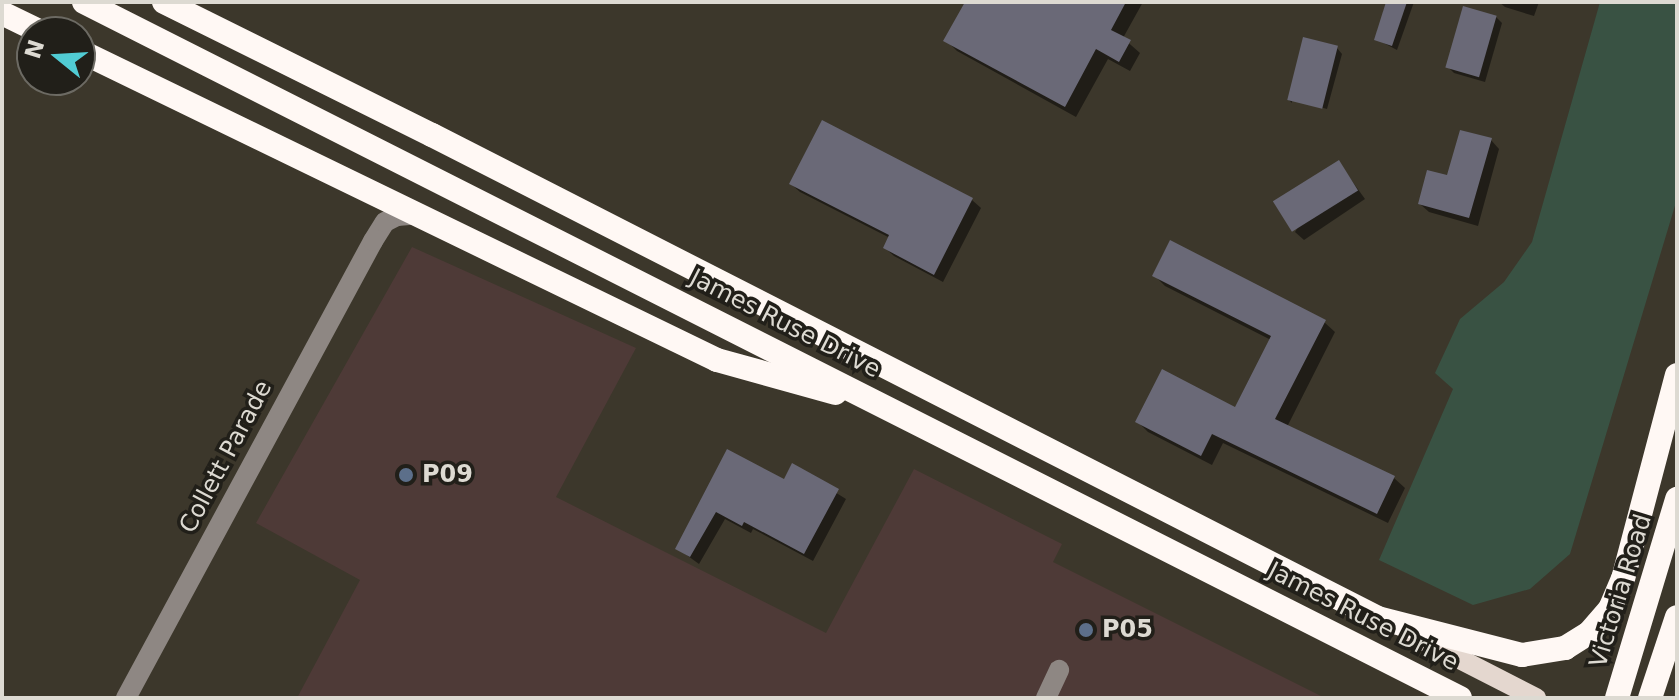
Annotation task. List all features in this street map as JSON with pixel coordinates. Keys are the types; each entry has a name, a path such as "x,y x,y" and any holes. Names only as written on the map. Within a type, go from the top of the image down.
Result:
{"highway":[{"name":"James Ruse Drive","path":"84,2 1454,696"},
{"name":"James Ruse Drive","path":"164,2 432,135 1378,618"},
{"path":"96,59 717,360 838,394 854,391"},
{"path":"1378,618 1522,655 1565,648 1589,633 1610,609 1623,579 1677,375"},
{"name":"Victoria Road","path":"1617,698 1677,499"},
{"path":"1650,698 1677,618"}],"main road":[{"name":"James Ruse Drive","path":"1378,618 1536,698"}],"street":[{"path":"363,187 379,210 373,241"},
{"path":"373,241 385,222 397,216 418,214"},
{"name":"Collett Parade","path":"126,698 373,241"},
{"path":"1046,698 1059,670"}],"shaded area":[{"name":"P09","path":"412,247 636,348 556,497 826,633 914,469 1062,544 1053,562 1325,698 297,698 360,580 256,523"}],"green space":[{"path":"1600,2 1677,2 1677,199 1570,554 1530,589 1473,605 1379,560 1453,389 1435,373 1460,319 1504,282 1532,242"}],"building":[{"path":"965,2 1126,2 1111,30 1131,40 1119,62 1096,49 1065,107 943,41"},
{"path":"1386,2 1407,2 1392,46 1374,40"},
{"path":"1463,6 1497,16 1479,77 1445,68"},
{"path":"1303,37 1338,46 1322,109 1287,100"},
{"path":"822,120 973,198 934,275 883,248 889,235 789,184"},
{"path":"1460,130 1492,138 1469,218 1418,204 1427,170 1447,175"},
{"path":"1339,160 1358,191 1292,232 1273,201"},
{"path":"1170,240 1326,320 1275,419 1395,476 1377,514 1212,434 1201,456 1135,422 1162,369 1235,407 1271,336 1152,276"},
{"path":"727,449 784,479 792,463 839,489 804,554 744,522 742,526 716,512 690,557 675,549"}],"place":[{"name":"P09","path":"406,475"},
{"name":"P05","path":"1086,630"}]}
